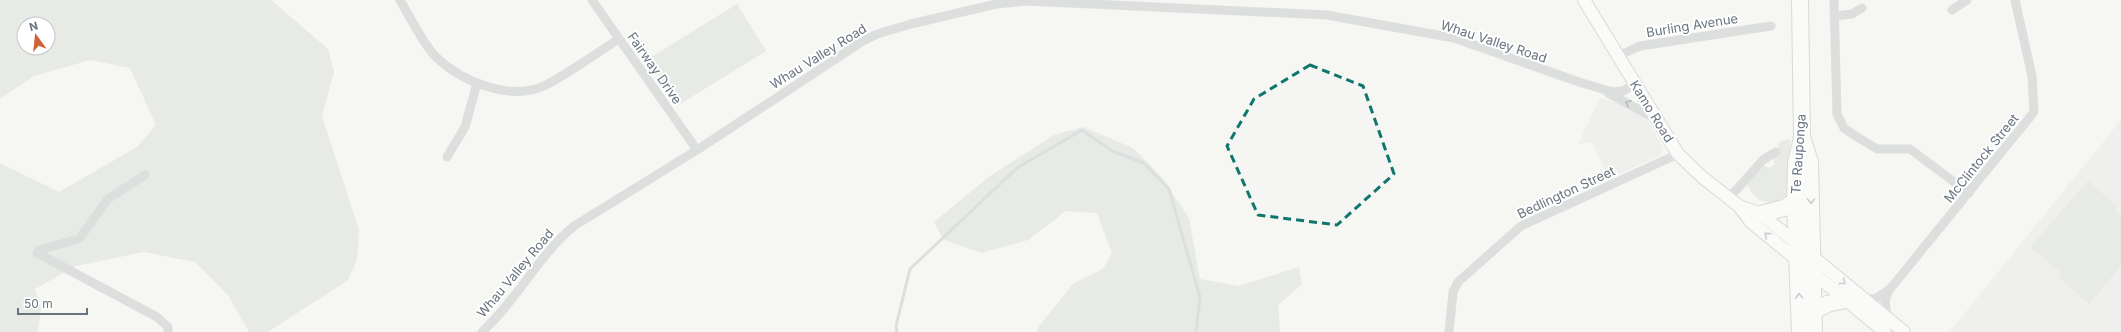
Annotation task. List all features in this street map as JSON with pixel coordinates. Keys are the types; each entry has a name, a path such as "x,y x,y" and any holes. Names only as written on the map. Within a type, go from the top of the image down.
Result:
{"highway":[{"name":"Te Rauponga","path":"1800,0 1802,137 1796,163 1795,201 1796,244 1805,259 1800,332"},
{"path":"1802,137 1810,162 1805,259 1813,273 1814,332"},
{"path":"1761,214 1784,208 1795,201"},
{"path":"1813,312 1827,304 1845,300"}],"main road":[{"name":"Kamo Road","path":"1584,0 1678,154 1702,177 1739,206 1750,222 1863,298 1904,332"},
{"name":"Kamo Road","path":"1739,206 1761,214 1796,244"},
{"path":"1813,273 1885,332"}],"street":[{"path":"400,0 435,56 455,71 477,83 496,89 519,91 545,85 619,39"},
{"name":"Fairway Drive","path":"592,0 697,150"},
{"path":"1834,0 1838,114 1844,128 1878,149 1901,148 1914,151 1969,193"},
{"path":"1952,10 1967,0"},
{"name":"McClintock Street","path":"1863,298 1875,299 1890,288 2034,112 2032,76 2015,0"},
{"name":"Whau Valley Road","path":"482,332 510,302 557,242 569,230 697,150 877,34 911,24 1013,2 1327,15 1454,38 1613,92 1623,91 1635,84"},
{"path":"1834,16 1852,14 1862,8"},
{"name":"Burling Avenue","path":"1618,56 1640,46 1771,26"},
{"path":"447,157 466,127 477,83"},
{"name":"Whau Valley Road","path":"1599,88 1656,119"},
{"path":"1729,198 1764,159 1776,152"},
{"name":"Bedlington Street","path":"1449,332 1453,292 1458,282 1521,226 1678,154"},
{"path":"145,175 108,199 79,239 39,250 37,253 157,317 168,327 168,332"},
{"name":"McClintock Street","path":"1887,318 1885,301 1890,288"}],"highlighted area":[{"path":"1310,65 1363,86 1394,174 1337,225 1258,215 1227,146 1254,99"}],"shaded area":[{"path":"0,0 271,0 328,49 334,72 322,116 359,230 357,260 348,280 268,332 249,332 228,295 195,262 144,252 76,266 35,289 41,309 38,332 0,332 0,163 59,192 137,147 156,125 130,68 90,60 34,76 0,99"},
{"path":"737,4 766,51 677,106 648,59"},
{"path":"1600,98 1624,105 1647,120 1663,147 1661,155 1609,179 1592,142 1578,144"},
{"path":"2121,120 2121,332 1948,332 1960,319"},
{"path":"1083,127 1133,148 1163,179 1189,218 1200,279 1239,286 1299,267 1302,284 1278,305 1280,332 1037,332 1039,326 1074,283 1103,269 1112,253 1097,213 1066,211 1028,240 981,253 944,240 934,222 990,176 1054,135"},
{"path":"1790,139 1790,191 1786,200 1768,202 1760,200 1752,193 1747,185 1764,166 1770,168 1775,164 1774,159 1780,141"},
{"path":"2088,181 2118,207 2115,211 2121,216 2121,266 2089,304 2058,277 2061,273 2030,247"}],"waterway":[{"path":"897,332 896,326 910,269 1017,168 1082,130 1112,151 1144,163 1169,189 1200,297 1196,332"}]}
